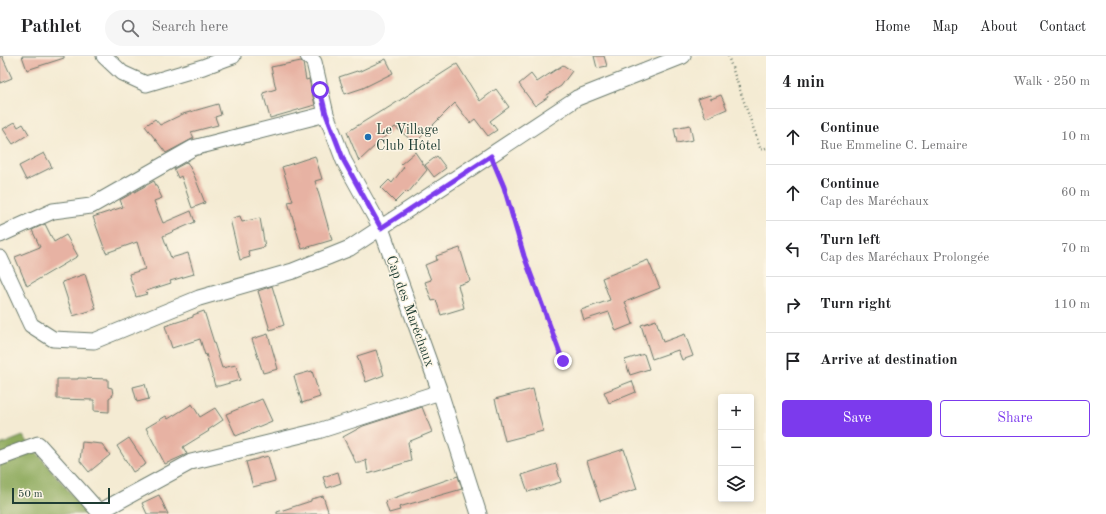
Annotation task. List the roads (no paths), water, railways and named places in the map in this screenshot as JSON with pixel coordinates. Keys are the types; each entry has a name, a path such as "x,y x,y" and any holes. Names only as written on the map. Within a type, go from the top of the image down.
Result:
{"street":[{"path":"104,56 122,74 146,84 203,67 233,56"},
{"name":"Cap des Maréchaux","path":"308,56 314,62 326,114 344,161 381,228 440,392 479,514"},
{"path":"0,258 31,325 53,339 94,341 199,298 293,271 350,248 577,98 684,56"},
{"path":"0,235 53,210 90,206 193,148 326,114"},
{"path":"0,458 38,444 100,513 191,462 318,431 440,392"}],"place":[{"name":"Le Village Club Hôtel","path":"368,137"}]}
